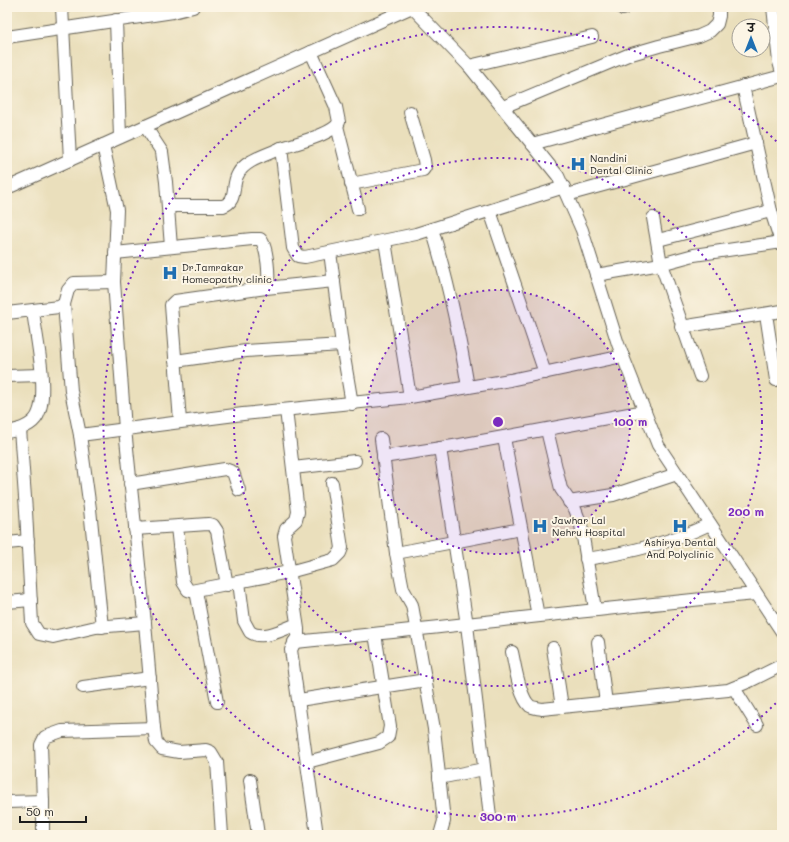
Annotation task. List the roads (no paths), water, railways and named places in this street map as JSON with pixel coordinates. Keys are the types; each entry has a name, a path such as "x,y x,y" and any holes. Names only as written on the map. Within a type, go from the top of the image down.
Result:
{"street":[{"path":"62,7 65,28 70,160"},
{"path":"7,37 173,12 193,7"},
{"path":"7,184 70,160 412,7 469,66 558,176 566,191 582,230 623,356 658,445 782,632"},
{"path":"503,107 628,55 699,36 710,31 717,24 719,7"},
{"path":"532,144 743,86 781,68 773,7"},
{"path":"116,20 120,137"},
{"path":"469,66 592,37"},
{"path":"311,52 336,107 337,126 358,209"},
{"path":"596,275 661,264 694,255 782,242 771,210 743,86"},
{"path":"351,184 423,170 425,167 424,160 410,112"},
{"path":"146,126 162,152 171,247"},
{"path":"168,206 222,206 228,204 233,198 235,181 242,168 281,148 323,134 337,126"},
{"path":"281,148 295,254 305,257 385,241 432,229 490,211 756,143"},
{"path":"102,145 117,210 114,282 130,484 156,742 162,748 179,752 206,750 214,756 217,762 222,835"},
{"path":"658,240 771,210"},
{"path":"490,211 545,373"},
{"path":"653,218 661,264 681,326 700,376"},
{"path":"432,229 446,274 468,387"},
{"path":"115,253 260,239 264,244 269,279 266,288"},
{"path":"385,241 410,397"},
{"path":"330,252 342,345 352,404"},
{"path":"180,421 170,307 175,301 266,288 334,281"},
{"path":"102,626 90,509 80,435 71,391 64,304 68,290 74,283 114,282"},
{"path":"7,313 57,308 64,304"},
{"path":"7,432 20,429 34,420 39,413 42,387 33,311"},
{"path":"681,326 782,311"},
{"path":"766,314 776,380"},
{"path":"175,361 246,352 342,345"},
{"path":"80,435 180,421 410,397 545,373 623,356"},
{"path":"7,376 41,375"},
{"path":"286,410 298,516 294,523 286,529 284,536 298,635 291,650 317,835"},
{"path":"383,457 504,438 645,411"},
{"path":"20,429 32,623 39,634 44,637 53,637 102,626 145,623"},
{"path":"547,430 560,485 569,502 575,509 581,525 594,610"},
{"path":"504,438 538,616"},
{"path":"381,440 401,582 410,598 426,680 444,821 440,835"},
{"path":"440,448 449,516 467,625 490,816"},
{"path":"293,468 355,461"},
{"path":"130,484 228,469 235,475 239,490"},
{"path":"569,502 613,495 677,474"},
{"path":"177,527 183,582 188,590 196,591 289,572 333,560 340,553 342,548 332,483"},
{"path":"135,529 208,524 215,526 226,585"},
{"path":"586,559 662,544 710,524"},
{"path":"396,553 521,529"},
{"path":"7,543 28,541"},
{"path":"239,582 244,621 250,632 261,636 270,635 297,624"},
{"path":"196,591 217,702"},
{"path":"294,642 756,594"},
{"path":"7,602 31,600"},
{"path":"307,762 379,743 388,737 390,726 375,634"},
{"path":"598,642 606,703"},
{"path":"553,648 562,707"},
{"path":"512,652 521,691 530,706 542,709 707,693 734,688 782,665"},
{"path":"83,687 150,678"},
{"path":"299,700 426,680"},
{"path":"734,688 757,725"},
{"path":"43,835 40,745 42,740 48,734 62,731 154,728"},
{"path":"439,778 484,769"},
{"path":"250,780 258,835"},
{"path":"7,802 43,801"}],"place":[{"name":"Nandini Dental Clinic","path":"578,164"},
{"name":"Dr.Tamrakar Homeopathy clinic","path":"170,273"},
{"name":"Jawhar Lal Nehru Hospital","path":"540,526"},
{"name":"Ashirya Dental And Polyclinic","path":"680,526"}]}
